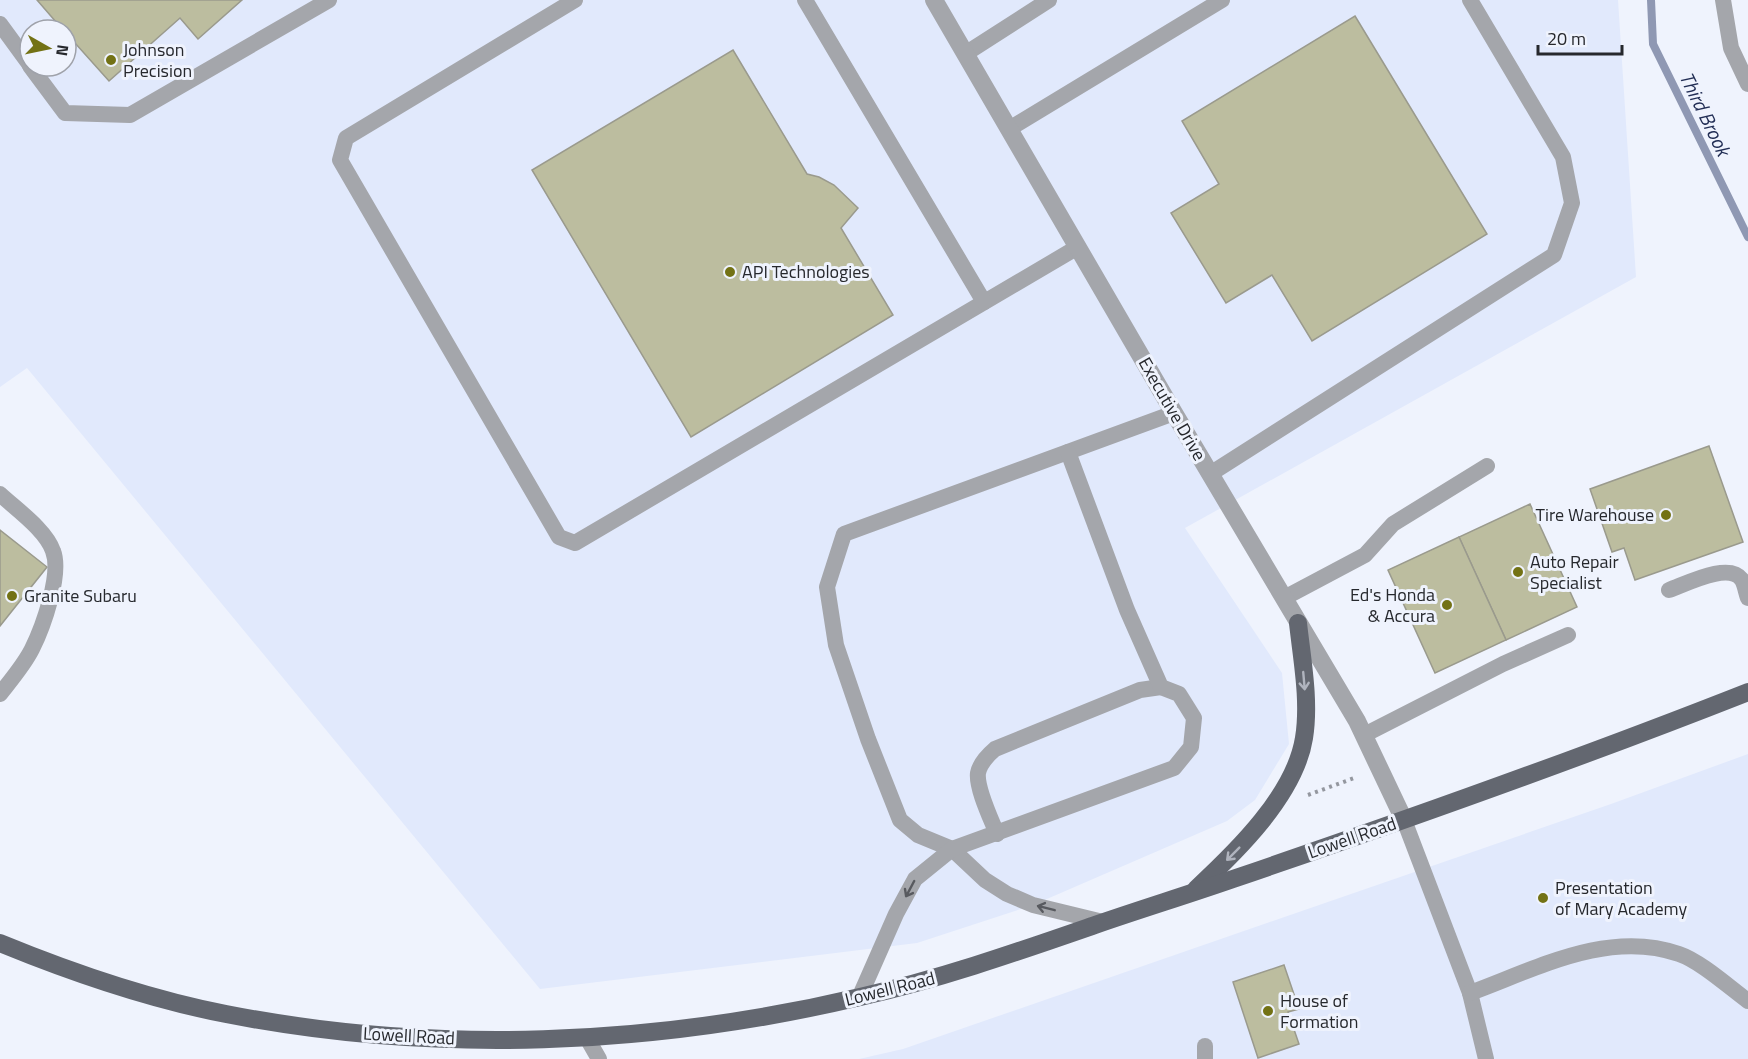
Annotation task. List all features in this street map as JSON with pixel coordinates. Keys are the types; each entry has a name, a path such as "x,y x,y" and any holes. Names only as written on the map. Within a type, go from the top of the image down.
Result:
{"main road":[{"path":"1191,894 1237,851 1264,819 1297,763 1304,738 1306,706 1298,623"},
{"name":"Lowell Road","path":"0,943 46,962 125,988 222,1013 300,1027 459,1040 588,1038 670,1031 738,1021 858,998 973,967 1404,820 1748,692"}],"street":[{"name":"Executive Drive","path":"934,0 1364,735 1404,820"}],"lane":[{"path":"39,78 65,113 130,115 329,0"},
{"path":"575,0 346,138 340,160 559,537 574,543 1078,247"},
{"path":"805,0 984,302"},
{"path":"1009,129 1222,0"},
{"path":"1210,474 1554,255 1572,203 1563,157 1470,0"},
{"path":"1723,0 1731,48 1748,84"},
{"path":"965,54 1044,1"},
{"path":"0,24 18,49"},
{"path":"1103,922 1033,905 1007,894 985,880 951,849 918,835 900,820 868,739 836,645 827,587 844,534 901,511 1174,413"},
{"path":"1068,452 1127,610 1161,687"},
{"path":"1284,598 1365,555 1393,524 1487,466"},
{"path":"0,494 44,535 54,551 56,570 44,618 31,651 0,694"},
{"path":"1668,590 1723,571 1735,573 1743,581 1748,598"},
{"path":"1364,735 1503,664 1568,635"},
{"path":"858,998 896,914 915,879 951,849 997,834 1174,768 1191,747 1194,718 1179,694 1161,687 1130,694 994,749 984,760 978,773 980,789 997,834"},
{"path":"1404,820 1470,993 1486,1059"},
{"path":"1470,993 1577,953 1612,946 1644,946 1680,954 1748,1001"},
{"path":"588,1038 599,1059"}],"path":[{"path":"1299,798 1358,777"}],"shaded area":[{"path":"0,0 1618,0 1636,277 1185,528 1282,673 1289,744 1255,800 1227,821 1033,905 917,943 540,989 27,368 0,387"},
{"name":"Presentation of Mary Academy","path":"1748,754 1748,1059 859,1059 903,1049 1611,804"}],"building":[{"name":"Johnson Precision","path":"37,0 242,0 198,39 180,18 109,81 78,46 78,18 53,18"},
{"path":"1355,16 1487,234 1312,341 1272,275 1226,303 1171,213 1219,184 1182,121"},
{"name":"API Technologies","path":"733,50 807,174 834,185 858,208 841,228 893,315 691,437 532,170"},
{"name":"Tire Warehouse","path":"1709,446 1743,542 1635,580 1624,548 1612,552 1590,489"},
{"name":"Auto Repair Specialist","path":"1530,504 1577,607 1506,640 1459,537"},
{"name":"Granite Subaru","path":"0,530 47,567 0,626"},
{"name":"Ed's Honda & Accura","path":"1459,537 1506,640 1435,673 1388,570"},
{"name":"House of Formation","path":"1284,965 1299,1009 1288,1012 1299,1044 1258,1058 1233,982"}],"waterway":[{"name":"Third Brook","path":"1651,0 1653,44 1748,237"}],"place":[{"name":"Johnson Precision","path":"111,60"},
{"name":"API Technologies","path":"730,272"},
{"name":"Tire Warehouse","path":"1666,515"},
{"name":"Auto Repair Specialist","path":"1518,572"},
{"name":"Granite Subaru","path":"12,596"},
{"name":"Ed's Honda & Accura","path":"1447,605"},
{"name":"Presentation of Mary Academy","path":"1543,898"},
{"name":"House of Formation","path":"1268,1011"}]}
